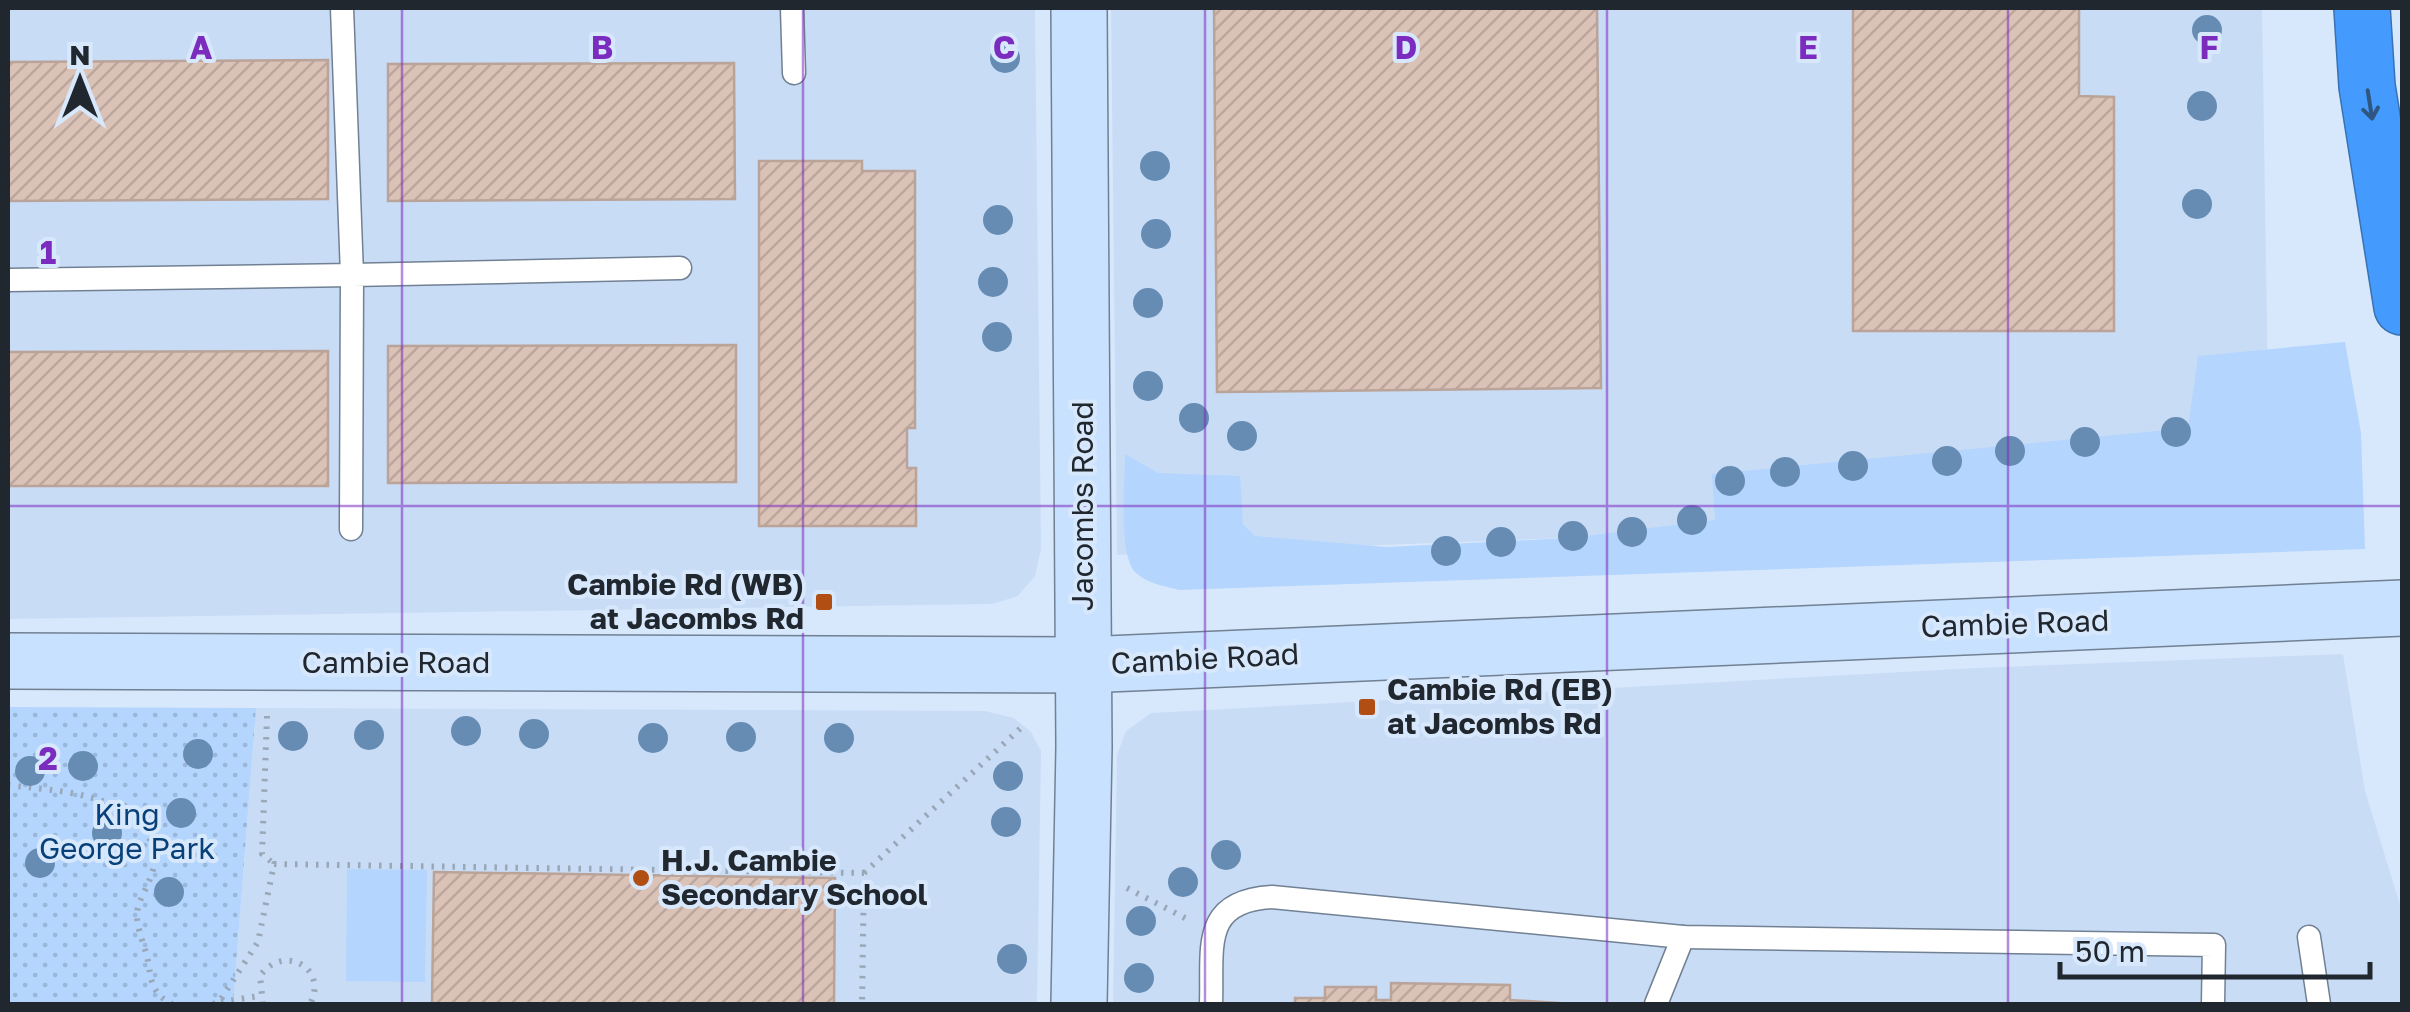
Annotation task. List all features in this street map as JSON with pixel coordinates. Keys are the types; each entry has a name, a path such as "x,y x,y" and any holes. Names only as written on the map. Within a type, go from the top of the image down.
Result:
{"highway":[{"path":"2362,8 2368,86 2402,307"}],"main road":[{"name":"Jacombs Road","path":"1078,1004 1084,665 1079,8"},
{"name":"Cambie Road","path":"8,662 1084,665 2384,609"}],"lane":[{"path":"342,8 352,275 350,529"},
{"path":"792,8 794,73"},
{"path":"8,280 680,268"},
{"path":"1211,1004 1213,932 1224,912 1245,899 1272,897 1683,937 2214,946 2213,1004"},
{"path":"1656,1004 1683,937"},
{"path":"2309,937 2320,1004"}],"path":[{"path":"267,716 262,854 274,864 864,873 1024,725"},
{"path":"8,785 88,796 126,813 148,830 155,860 149,889 136,913 150,985 172,1004"},
{"path":"216,1003 258,942 274,864"},
{"path":"862,1004 864,873"},
{"path":"1121,885 1213,932"},
{"path":"263,1004 258,996 266,968 274,961 294,960 314,977 315,995 310,1004"},
{"path":"216,1003 258,996"}],"shaded area":[{"path":"8,8 1035,8 1041,549 1035,576 1018,596 992,604 8,619"},
{"path":"1111,8 2262,8 2270,511 1117,555"},
{"path":"2343,654 2365,791 2402,911 2402,1004 1113,1004 1117,755 1126,731 1151,713 1976,668"},
{"name":"H.J. Cambie Secondary School","path":"256,708 985,711 1014,718 1031,732 1041,751 1037,1004 233,1004"}],"green space":[{"path":"2345,342 2361,433 2365,549 1179,590 1139,576 1126,550 1125,454 1158,473 1240,476 1243,524 1255,536 1387,547 1569,538 1715,520 1712,474 2188,428 2198,356"},
{"name":"King George Park","path":"8,707 256,708 233,1004 8,1004"},
{"path":"347,869 427,870 425,982 346,981"}],"building":[{"path":"1214,8 1597,8 1601,388 1217,392"},
{"path":"1853,8 2079,8 2079,96 2114,97 2114,331 1853,331"},
{"path":"328,60 328,199 8,201 8,62"},
{"path":"734,63 735,199 388,201 388,64"},
{"path":"759,161 862,161 862,171 915,171 915,428 907,428 907,468 916,468 916,526 759,526"},
{"path":"736,345 736,482 388,483 388,346"},
{"path":"328,351 328,486 8,486 8,352"},
{"name":"H.J. Cambie Secondary School","path":"434,872 835,878 834,1004 432,1004"},
{"path":"1391,983 1510,985 1510,1000 1574,1004 1295,1004 1295,998 1325,998 1325,987 1376,987 1376,1000 1391,1000"}],"place":[{"name":"Cambie Rd (WB) at Jacombs Rd","path":"824,602"},
{"name":"Cambie Rd (EB) at Jacombs Rd","path":"1367,707"},
{"name":"H.J. Cambie Secondary School","path":"641,878"}]}
